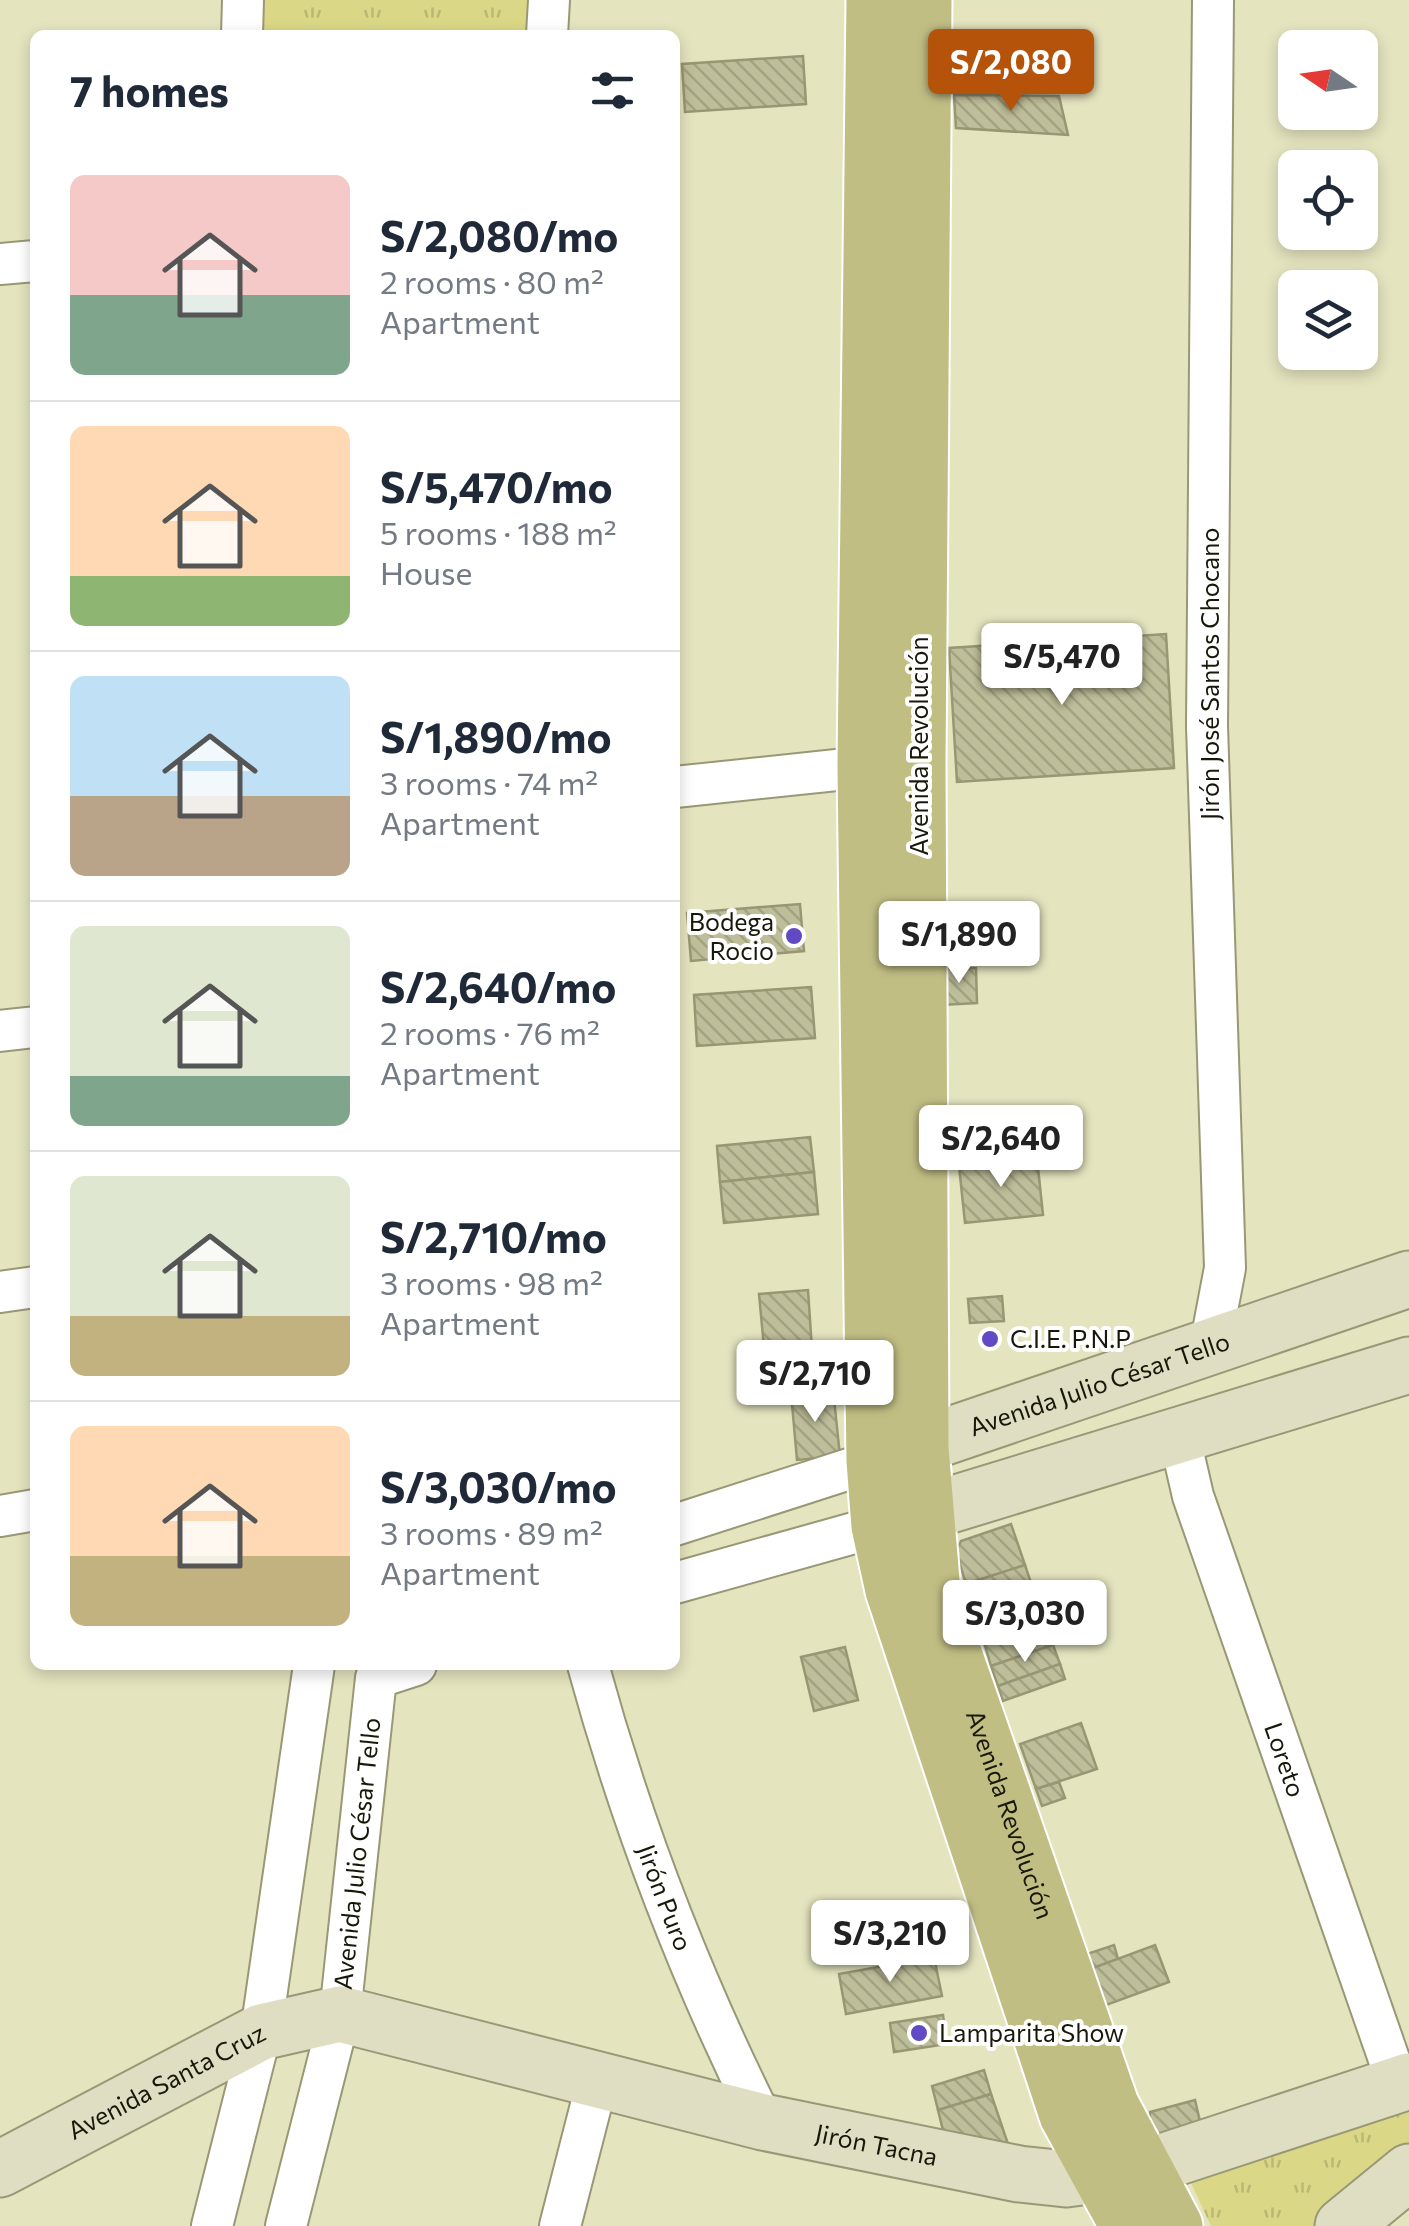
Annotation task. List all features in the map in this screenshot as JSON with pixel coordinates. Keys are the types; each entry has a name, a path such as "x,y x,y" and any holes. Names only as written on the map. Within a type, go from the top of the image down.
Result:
{"main road":[{"name":"Avenida Revolución","path":"874,0 866,767 902,1520 893,1590 1068,2115 1175,2226"},
{"name":"Avenida Revolución","path":"898,1454 918,762 924,0"},
{"name":"Avenida Revolución","path":"1120,2172 1128,2226"}],"street":[{"path":"242,30 243,0"},
{"path":"548,30 549,0"},
{"name":"Jirón José Santos Chocano","path":"1210,1346 1225,1268 1207,726 1212,0"},
{"path":"0,264 30,261"},
{"path":"680,787 866,767"},
{"path":"0,1031 30,1028"},
{"name":"Avenida Julio César Tello","path":"680,1523 898,1454 1409,1279"},
{"path":"0,1292 30,1288"},
{"path":"680,1582 902,1520 1409,1366"},
{"name":"Loreto","path":"1180,1435 1193,1496 1404,2083"},
{"path":"0,1516 30,1511"},
{"path":"212,2226 262,2032 313,1670"},
{"name":"Avenida Julio César Tello","path":"340,2014 376,1678 401,1670"},
{"name":"Jirón Puro","path":"589,1670 617,1770 717,2030 763,2122"},
{"path":"286,2226 340,2014"},
{"name":"Jirón Tacna","path":"340,2014 763,2122 1018,2174 1066,2179 1120,2172 1404,2083"},
{"name":"Avenida Santa Cruz","path":"0,2169 262,2032 340,2014"},
{"path":"560,2226 596,2082"},
{"path":"1343,2226 1409,2172"}],"green space":[{"path":"262,0 530,0 529,30 261,30"},
{"path":"1409,2107 1409,2158 1322,2226 1211,2226 1191,2183"}],"building":[{"path":"1063,41 1059,80 953,90 951,45"},
{"path":"803,56 806,104 685,112 682,64"},
{"path":"954,95 1059,96 1068,135 956,128"},
{"path":"1166,634 1174,768 957,782 949,648"},
{"path":"800,904 804,951 691,961 687,913"},
{"path":"976,968 977,1003 942,1005 941,969"},
{"path":"811,987 815,1038 697,1046 694,995"},
{"path":"1012,1126 1015,1160 959,1166 956,1131"},
{"path":"810,1137 814,1172 720,1182 717,1146"},
{"path":"1037,1158 1043,1215 965,1223 959,1166"},
{"path":"814,1172 818,1214 724,1223 720,1182"},
{"path":"808,1290 813,1364 766,1369 759,1294"},
{"path":"1002,1296 1004,1321 970,1323 968,1299"},
{"path":"833,1389 840,1456 797,1460 791,1393"},
{"path":"1011,1524 1025,1565 966,1584 956,1551 961,1541"},
{"path":"1025,1565 1041,1613 981,1632 966,1584"},
{"path":"1041,1613 1053,1645 991,1666 981,1632"},
{"path":"1053,1645 1060,1664 998,1686 991,1666"},
{"path":"845,1647 858,1700 814,1711 801,1657"},
{"path":"1060,1664 1065,1679 1003,1701 998,1686"},
{"path":"1081,1723 1097,1769 1036,1789 1020,1744"},
{"path":"1059,1782 1065,1798 1042,1806 1036,1789"},
{"path":"928,1919 934,1957 881,1967 874,1929"},
{"path":"1114,1945 1118,1959 1085,1971 1081,1956"},
{"path":"1155,1945 1169,1982 1098,2008 1085,1971"},
{"path":"934,1957 942,1996 846,2014 839,1974"},
{"name":"Lamparita Show","path":"943,2015 947,2044 894,2052 890,2023"},
{"path":"984,2070 991,2094 938,2110 932,2086"},
{"path":"991,2094 1008,2144 981,2152 948,2151 938,2110"},
{"path":"1195,2100 1202,2130 1150,2136 1150,2112"}],"place":[{"name":"Bodega Rocio","path":"794,936"},
{"name":"C.I.E. P.N.P","path":"990,1339"},
{"name":"Lamparita Show","path":"919,2033"}]}
